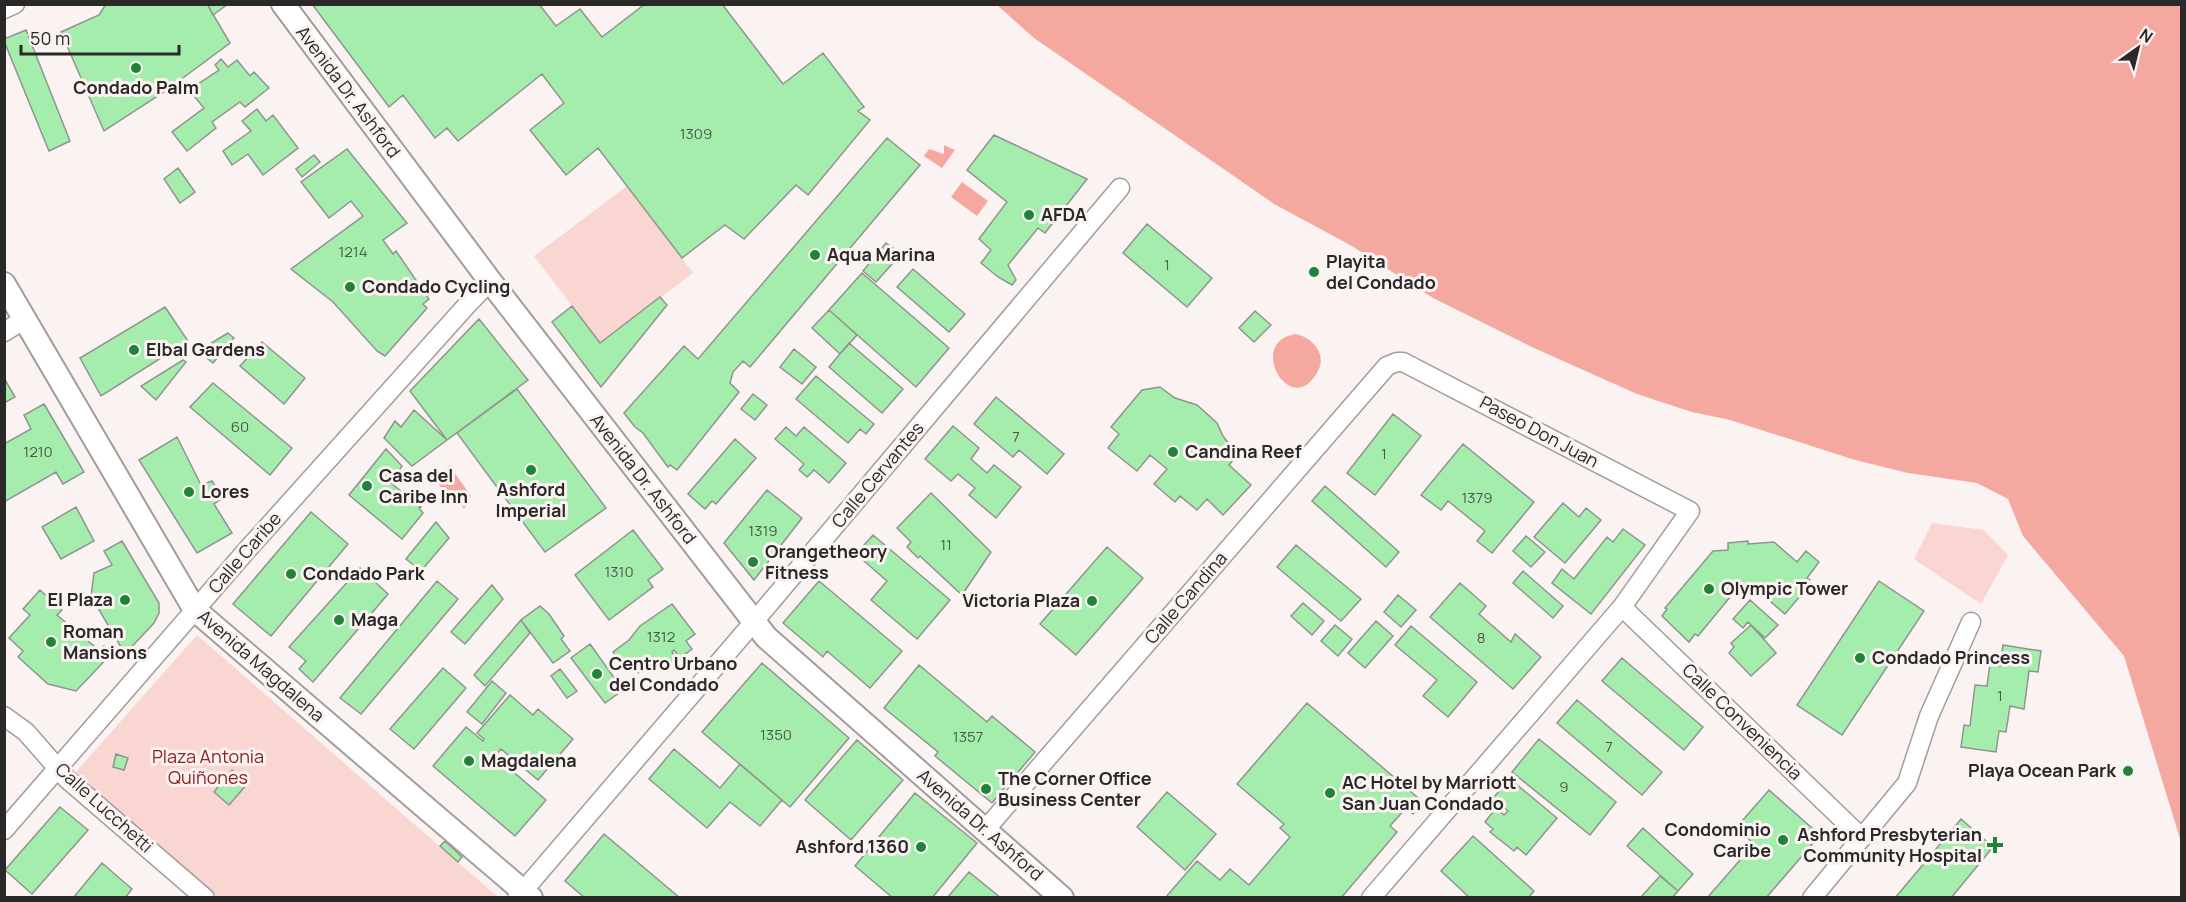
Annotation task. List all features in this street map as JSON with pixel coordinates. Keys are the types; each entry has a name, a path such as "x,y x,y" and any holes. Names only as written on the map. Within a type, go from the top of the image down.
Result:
{"street":[{"path":"4,9 15,4"},
{"name":"Avenida Dr. Ashford","path":"283,4 490,281 766,637 1062,897"},
{"name":"Calle Cervantes","path":"524,895 1120,188"},
{"name":"Calle Caribe","path":"4,830 195,610 490,281"},
{"name":"Avenida Magdalena","path":"4,284 195,610 524,895"},
{"path":"4,332 25,319"},
{"name":"Paseo Don Juan","path":"1388,366 1397,362 1409,364 1690,511 1622,606"},
{"name":"Calle Candina","path":"985,830 1388,366"},
{"path":"1371,897 1622,606"},
{"name":"Calle Conveniencia","path":"1622,606 1862,838"},
{"path":"1812,897 1907,783 1929,716 1971,622"},
{"name":"Calle Lucchetti","path":"4,716 26,732 68,779 206,897"}],"green space":[{"path":"627,186 693,273 600,343 534,256"},
{"path":"1932,523 1984,530 2008,555 1981,604 1914,559"},
{"name":"Plaza Antonia Quiñones","path":"197,635 498,897 218,897 75,773"}],"shaded area":[{"path":"997,5 2181,5 2181,842 2124,656 2023,536 2008,499 1977,483 1908,473 1855,460 1730,420 1692,412 1637,394 1534,348 1433,298 1352,246 1274,204 1034,38"},
{"path":"944,145 955,150 942,168 924,156 929,149 944,154"},
{"path":"962,182 988,201 977,216 951,197"},
{"path":"1296,334 1313,343 1321,359 1318,371 1307,384 1296,388 1286,384 1278,374 1273,362 1274,350 1281,340"},
{"path":"449,465 471,496 464,509 457,498 451,501 431,474 445,471"}],"building":[{"name":"Condado Palm","path":"106,4 207,4 230,43 164,92 104,131 61,32 99,15"},
{"path":"207,4 228,4 213,15"},
{"path":"312,4 539,4 556,26 580,9 602,37 645,4 722,4 783,84 823,53 864,107 858,111 870,120 808,195 796,185 744,239 725,225 682,258 598,148 566,175 530,130 564,103 542,74 458,141 447,128 435,138 403,95 389,107"},
{"path":"26,30 70,141 49,151 4,41"},
{"path":"221,59 228,67 237,60 250,76 254,72 269,88 245,107 240,102 212,122 216,128 187,151 172,132 204,108 189,90 219,70 215,65"},
{"path":"257,109 266,121 273,115 298,148 263,175 248,154 232,165 223,151 251,131 242,121"},
{"name":"AFDA","path":"994,135 1087,179 1045,233 1038,228 1008,265 1016,280 1012,285 981,263 991,250 979,239 1007,202 967,170"},
{"name":"Aqua Marina","path":"887,138 920,165 750,367 743,361 733,372 730,383 739,392 677,470 670,465 668,467 643,433 624,413 684,346 698,359"},
{"path":"347,149 407,223 383,240 393,254 396,251 429,299 423,304 427,308 385,356 377,351 333,302 291,269 363,216 351,201 329,218 301,182"},
{"path":"314,155 320,162 302,177 296,169"},
{"path":"178,168 195,192 180,203 164,179"},
{"path":"1147,224 1212,278 1187,307 1123,253"},
{"path":"886,243 893,248 888,254 891,256 888,261 892,264 876,282 863,271"},
{"path":"913,269 965,314 949,332 897,287"},
{"path":"862,273 949,348 916,387 829,310"},
{"path":"660,297 667,305 601,387 552,322 572,306 600,343"},
{"name":"Elbal Gardens","path":"165,307 188,341 101,396 80,358"},
{"path":"829,310 857,335 840,354 812,328"},
{"path":"1255,311 1271,325 1254,342 1239,328"},
{"path":"479,319 528,380 447,440 410,391"},
{"path":"228,333 234,338 213,363 198,351"},
{"path":"262,342 305,378 284,404 240,366"},
{"path":"849,343 903,389 882,413 829,367"},
{"path":"794,349 816,367 802,384 780,367"},
{"path":"183,360 186,362 156,400 141,386"},
{"path":"816,376 874,424 866,434 860,429 848,443 796,399"},
{"path":"4,378 15,397 4,403"},
{"path":"213,383 292,448 270,475 190,407"},
{"name":"Candina Reef","path":"1160,387 1175,398 1197,405 1217,423 1232,448 1234,459 1229,465 1251,485 1223,515 1207,499 1197,510 1180,496 1175,502 1154,484 1167,469 1150,455 1137,471 1108,448 1119,434 1111,427 1142,390"},
{"name":"Ashford Imperial","path":"517,389 606,508 545,552 457,433"},
{"path":"753,394 767,405 755,420 741,409"},
{"path":"996,397 1064,454 1047,474 1019,450 1013,457 974,424"},
{"path":"44,404 84,472 63,484 56,472 4,502 4,444 31,429 24,415"},
{"path":"414,410 447,440 412,466 384,438 395,421 401,427"},
{"path":"1393,414 1421,436 1375,495 1347,473"},
{"path":"953,426 979,448 971,459 987,473 994,465 1021,487 996,518 969,495 975,488 958,474 951,481 925,459"},
{"path":"786,427 796,436 804,427 846,463 829,483 814,470 807,477 799,470 804,464 775,439"},
{"name":"Lores","path":"177,437 201,485 212,481 223,498 214,504 232,533 197,553 139,460"},
{"path":"735,439 756,458 716,504 712,501 705,509 688,494"},
{"path":"1463,444 1534,502 1492,553 1477,541 1485,531 1448,501 1441,510 1421,495"},
{"path":"386,449 402,466 391,483 421,507 419,508 423,513 402,539 349,495"},
{"path":"1325,486 1399,552 1386,567 1312,501"},
{"path":"767,490 802,518 754,580 724,543"},
{"path":"931,493 991,552 962,595 907,547 911,542 897,528"},
{"path":"1563,503 1579,517 1586,508 1601,520 1565,563 1534,537"},
{"path":"76,507 94,541 61,559 42,527"},
{"name":"Condado Park","path":"311,512 348,544 271,636 233,604"},
{"path":"436,522 449,538 421,571 406,559"},
{"path":"1623,529 1645,545 1591,614 1552,583 1562,569 1574,579 1607,537 1613,542"},
{"path":"633,530 663,569 648,580 653,587 609,620 575,575"},
{"path":"873,535 950,600 917,639 871,600 887,581 856,554"},
{"path":"1526,536 1545,552 1531,567 1513,551"},
{"name":"El Plaza","path":"122,541 159,603 159,613 154,623 125,654 91,596 94,573 112,565 104,551"},
{"name":"Olympic Tower","path":"1748,541 1748,544 1774,542 1797,562 1806,551 1819,562 1807,578 1810,580 1799,594 1801,595 1785,614 1750,584 1740,585 1698,636 1695,634 1689,642 1662,616 1667,609 1665,608 1713,551 1728,550 1728,543"},
{"path":"1296,545 1361,599 1341,621 1277,567"},
{"name":"Victoria Plaza","path":"1107,547 1143,578 1076,655 1040,624"},
{"name":"Maga","path":"360,568 388,594 313,682 299,669 306,661 289,647"},
{"path":"1523,571 1563,606 1553,618 1513,583"},
{"path":"437,581 458,599 361,714 340,698"},
{"path":"819,581 902,651 870,688 827,651 823,657 783,623"},
{"name":"Condado Princess","path":"1879,581 1924,611 1842,735 1797,705"},
{"path":"1460,583 1486,606 1479,614 1511,642 1515,634 1541,657 1513,689 1430,617"},
{"path":"492,585 503,599 465,644 451,632"},
{"name":"Roman Mansions","path":"40,590 62,610 57,615 99,650 104,646 112,653 76,691 48,684 18,657 23,651 9,638 30,615 23,609"},
{"path":"1398,595 1416,610 1401,627 1384,612"},
{"path":"1750,600 1778,625 1765,638 1748,622 1743,628 1733,619"},
{"path":"1303,603 1324,621 1312,635 1291,616"},
{"path":"672,604 695,634 686,641 692,649 680,658 674,650 672,652 676,658 664,667 657,659 638,673 629,660 622,664 613,652 629,640 640,626"},
{"path":"540,606 549,614 564,636 561,639 570,651 553,663 521,620"},
{"path":"521,620 530,633 485,686 474,675"},
{"path":"1376,621 1393,636 1365,668 1348,653"},
{"path":"1335,625 1352,639 1338,656 1321,641"},
{"path":"1751,625 1776,653 1751,676 1729,653 1734,647 1731,643"},
{"path":"1411,626 1477,682 1448,717 1423,696 1437,680 1395,645"},
{"name":"Centro Urbano del Condado","path":"590,644 623,690 605,703 571,658"},
{"path":"2003,645 2041,651 2038,672 2029,671 2024,709 2010,706 2006,732 1999,731 1996,752 1961,747 1964,725 1970,726 1975,685 1987,686 1990,664 2000,666"},
{"path":"1622,658 1703,727 1684,750 1602,681"},
{"path":"762,663 849,738 790,807 702,732"},
{"path":"919,665 987,722 992,716 1035,752 992,803 935,756 938,752 884,708"},
{"path":"443,668 466,688 414,749 390,729"},
{"path":"560,669 577,691 567,698 551,676"},
{"path":"492,681 506,693 482,724 467,712"},
{"name":"Magdalena","path":"510,695 533,715 538,709 573,739 538,780 501,749 495,756 546,800 515,836 433,766 466,727 483,741 484,739 477,733"},
{"path":"1577,700 1662,772 1642,795 1557,723"},
{"name":"AC Hotel by Marriott San Juan Condado","path":"1307,703 1423,802 1413,814 1406,808 1390,826 1397,832 1341,898 1165,898 1197,861 1220,880 1230,869 1249,885 1290,837 1280,828 1284,824 1237,784"},
{"path":"1539,739 1616,802 1590,835 1512,772"},
{"path":"857,740 903,780 851,840 805,800"},
{"path":"674,749 720,788 740,764 782,800 760,826 730,802 707,828 649,779"},
{"path":"116,754 128,758 124,770 113,767"},
{"path":"232,770 248,783 229,805 214,792"},
{"path":"1510,779 1557,818 1526,855 1517,847 1514,851 1490,832 1493,829 1485,822 1496,808 1504,815 1508,811 1493,798"},
{"name":"Condominio Caribe","path":"1769,790 1820,835 1766,898 1707,898 1754,844 1736,828"},
{"path":"1167,792 1216,834 1185,870 1137,827"},
{"name":"Ashford 1360","path":"915,793 977,843 932,898 893,898 855,866"},
{"path":"60,807 88,830 32,894 5,870"},
{"path":"1961,819 1993,847 1951,898 1895,898"},
{"path":"1643,828 1693,874 1678,891 1627,846"},
{"path":"604,834 680,898 585,898 565,881"},
{"path":"1473,836 1534,891 1528,898 1470,898 1441,871"},
{"path":"445,841 462,857 458,862 440,846"},
{"path":"102,863 132,889 125,898 73,898"},
{"path":"969,872 1001,898 947,898"},
{"path":"1660,876 1678,891 1672,898 1640,898"}],"place":[{"name":"Condado Palm","path":"136,68"},
{"name":"AFDA","path":"1029,215"},
{"name":"Aqua Marina","path":"815,255"},
{"name":"Playita del Condado","path":"1314,272"},
{"name":"Condado Cycling","path":"350,287"},
{"name":"Elbal Gardens","path":"134,350"},
{"name":"Candina Reef","path":"1173,452"},
{"name":"Ashford Imperial","path":"531,470"},
{"name":"Casa del Caribe Inn","path":"367,486"},
{"name":"Lores","path":"189,492"},
{"name":"Orangetheory Fitness","path":"753,562"},
{"name":"Condado Park","path":"291,574"},
{"name":"Olympic Tower","path":"1709,589"},
{"name":"El Plaza","path":"125,600"},
{"name":"Victoria Plaza","path":"1092,601"},
{"name":"Maga","path":"339,620"},
{"name":"Roman Mansions","path":"51,642"},
{"name":"Condado Princess","path":"1860,658"},
{"name":"Centro Urbano del Condado","path":"597,674"},
{"name":"Magdalena","path":"469,761"},
{"name":"Playa Ocean Park","path":"2128,771"},
{"name":"The Corner Office Business Center","path":"986,789"},
{"name":"AC Hotel by Marriott San Juan Condado","path":"1330,793"},
{"name":"Condominio Caribe","path":"1783,840"},
{"name":"Ashford Presbyterian Community Hospital","path":"1995,845"},
{"name":"Ashford 1360","path":"921,847"}]}
